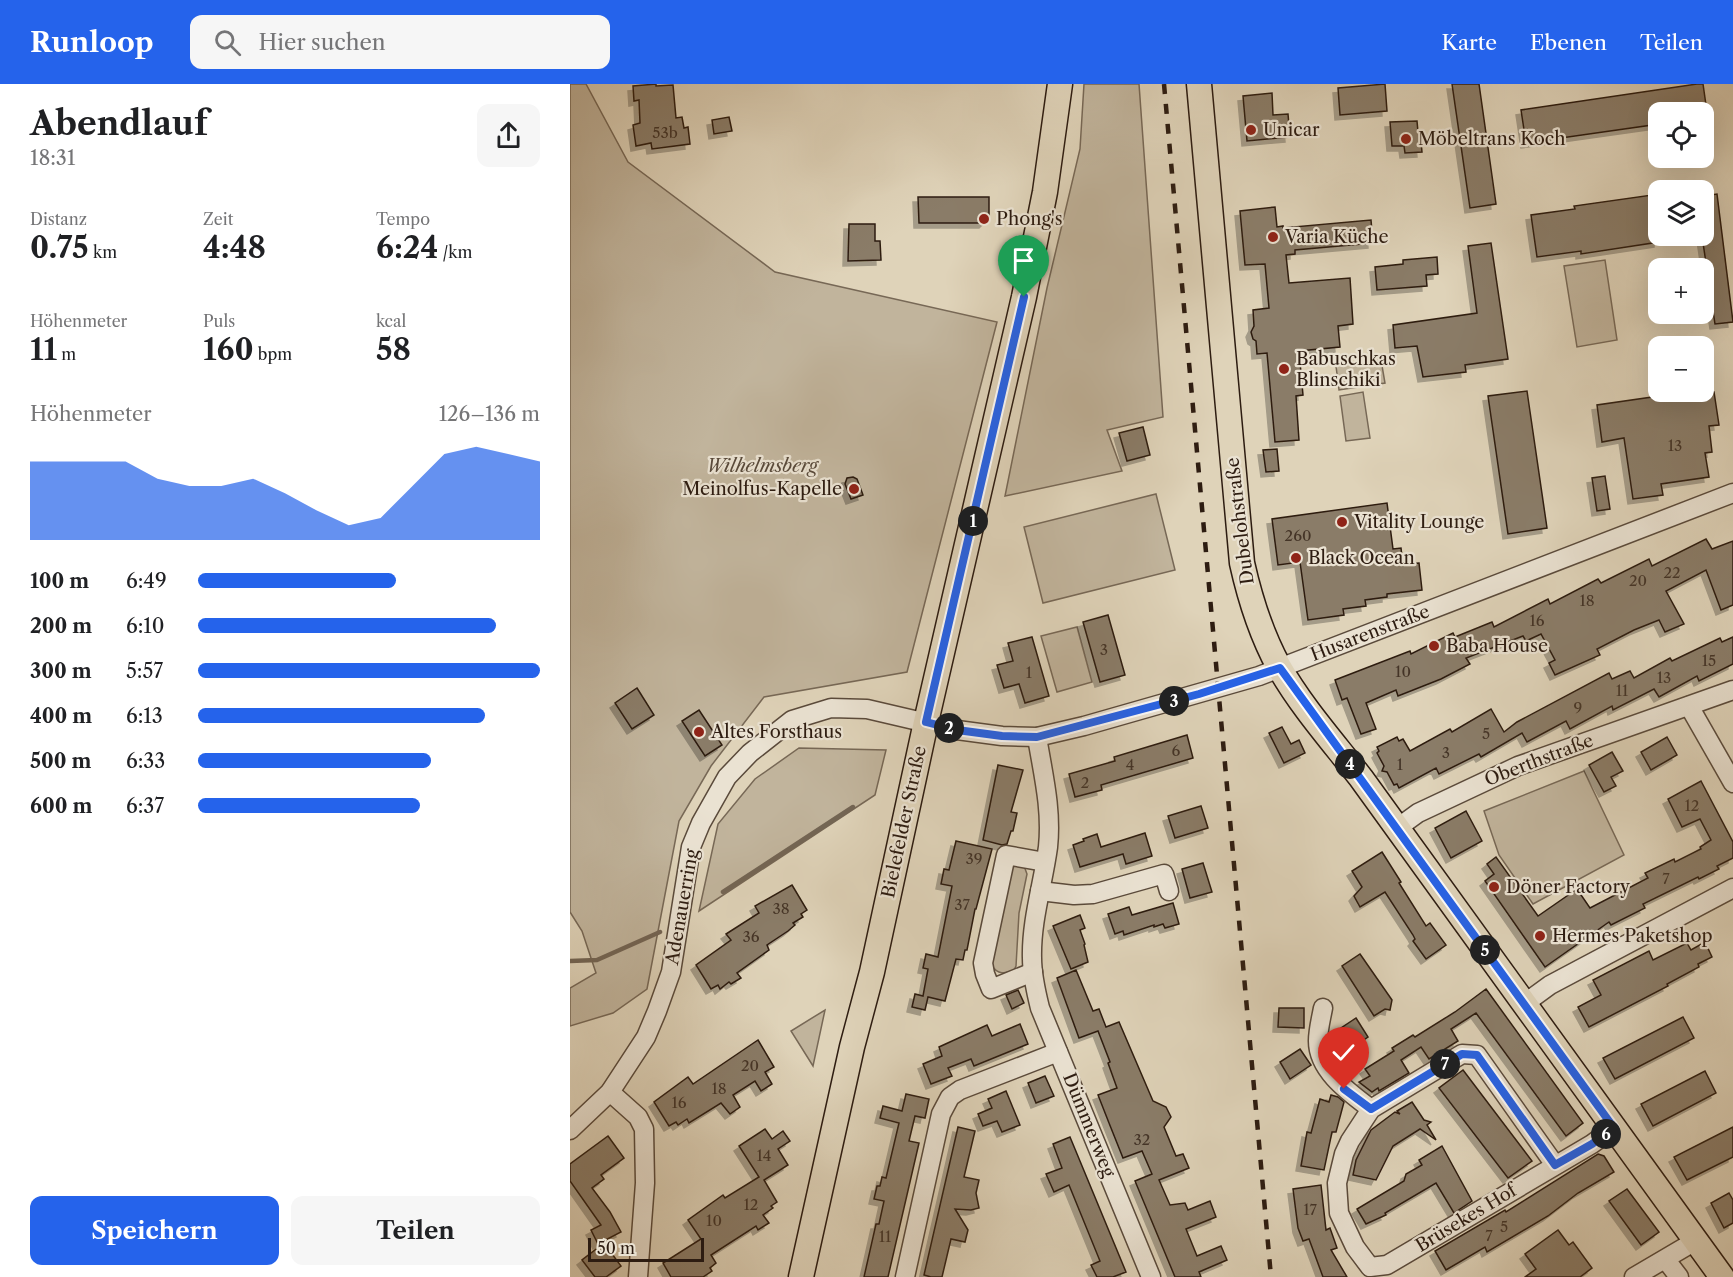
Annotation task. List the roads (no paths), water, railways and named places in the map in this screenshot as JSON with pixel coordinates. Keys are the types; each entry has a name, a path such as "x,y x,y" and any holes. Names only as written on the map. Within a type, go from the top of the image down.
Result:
{"main road":[{"name":"Bielefelder Straße","path":"801,1277 852,1047 872,972 926,722 1027,280 1045,192 1060,84"},
{"name":"Dubelohstraße","path":"1199,84 1242,563 1251,601 1267,643 1280,668 1722,1277"}],"street":[{"name":"Husarenstraße","path":"926,722 957,730 1002,736 1037,737 1199,694 1280,668 1733,493"},
{"name":"Oberthstraße","path":"1396,829 1418,813 1490,777 1733,690"},
{"path":"1689,706 1733,783"},
{"name":"Adenauerring","path":"570,1130 610,1092 646,1037 671,972 691,847 701,823 727,777 750,753 792,720 831,708 867,709 926,722"},
{"name":"Dümmerweg","path":"1037,737 1049,804 1048,848 1033,939 1033,972 1040,1008 1151,1277"},
{"path":"1033,972 991,988 983,963 1006,855 1045,862"},
{"path":"1040,891 1074,895 1093,894 1164,874 1170,891"},
{"path":"1524,1004 1550,985 1733,888"},
{"path":"1323,1008 1318,1043 1324,1062 1344,1089 1371,1109"},
{"path":"905,1277 941,1114 950,1097 960,1090 1058,1052"},
{"name":"Brüsekes Hof","path":"1555,1165 1477,1055 1462,1054 1371,1109 1344,1154 1336,1184 1339,1213 1355,1247 1370,1267 1386,1265 1592,1144 1614,1128"},
{"path":"610,1092 638,1117 644,1129 645,1184 638,1277"},
{"path":"1634,1277 1697,1240"},
{"path":"1666,1260 1678,1277"},
{"path":"1722,1277 1733,1269"}],"waterway":[{"path":"723,892 853,807"},
{"path":"570,961 597,960 660,932"}],"railway":[{"path":"1164,84 1271,1277"}],"place":[{"name":"Unicar","path":"1251,130"},
{"name":"Möbeltrans Koch","path":"1406,139"},
{"name":"Phong's","path":"984,219"},
{"name":"Varia Küche","path":"1273,237"},
{"name":"Babuschkas Blinschiki","path":"1284,369"},
{"name":"Meinolfus-Kapelle","path":"854,489"},
{"name":"Vitality Lounge","path":"1342,522"},
{"name":"Black Ocean","path":"1296,558"},
{"name":"Baba House","path":"1434,646"},
{"name":"Altes Forsthaus","path":"699,732"},
{"name":"Döner Factory","path":"1494,887"},
{"name":"Hermes Paketshop","path":"1540,936"}],"park label":[{"name":"Wilhelmsberg","path":"762,466"}]}
